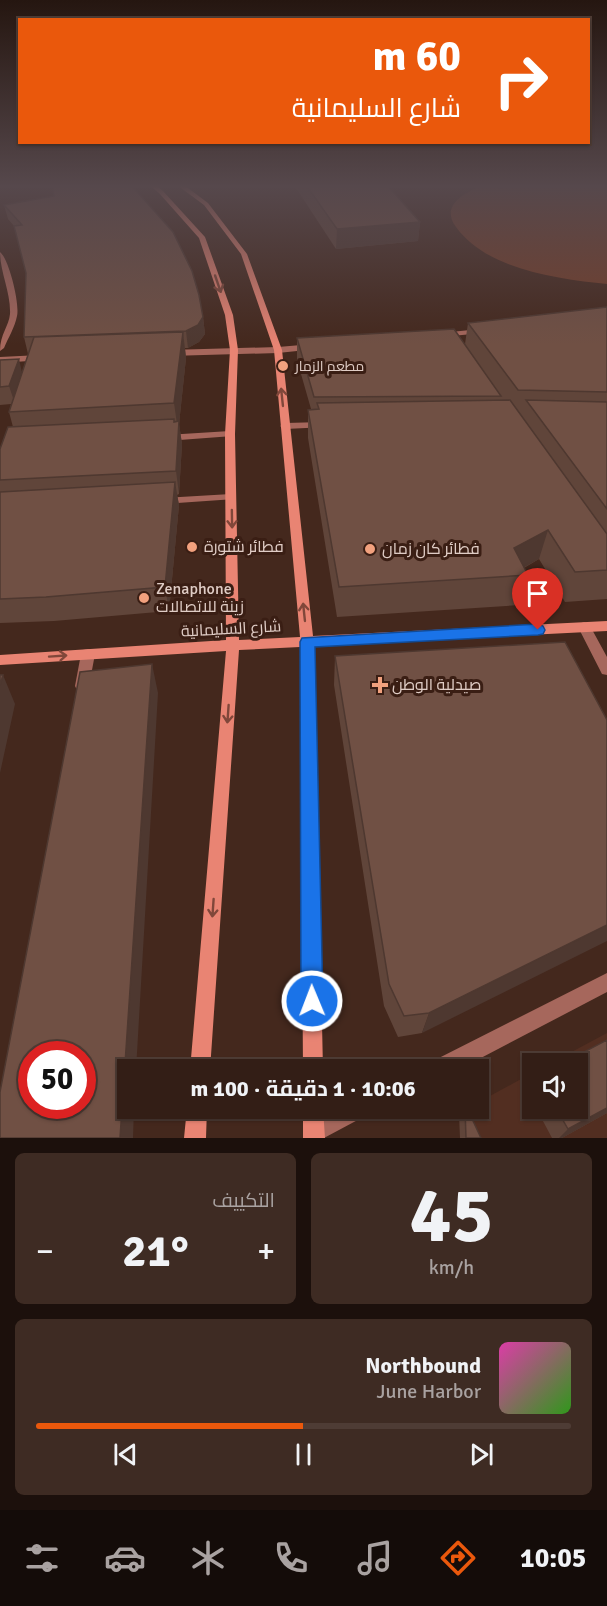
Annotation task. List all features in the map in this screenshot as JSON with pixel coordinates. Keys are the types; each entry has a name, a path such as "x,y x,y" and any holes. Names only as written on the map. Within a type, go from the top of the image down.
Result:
{"main road":[{"path":"201,1059 233,645 230,434 234,350 229,315 202,238"},
{"path":"232,238 244,254 278,350 307,642 313,1059"},
{"name":"شارع السليمانية","path":"0,660 233,645 607,626"},
{"path":"195,1138 196,1119"},
{"path":"313,1119 314,1135"}],"street":[{"path":"0,254 7,271 14,315 0,348"},
{"path":"434,335 449,339 492,330"},
{"path":"164,353 278,350 319,346"},
{"path":"33,369 36,358"},
{"path":"0,360 48,358"},
{"path":"285,426 333,425"},
{"path":"160,438 230,434"},
{"path":"150,502 231,497"},
{"path":"584,627 607,670"},
{"path":"79,701 88,654"},
{"path":"457,1059 607,982"},
{"path":"314,1135 341,1119"}],"shaded area":[{"path":"466,238 607,238 607,284 525,270 505,263"},
{"path":"607,1033 607,1138 465,1138 461,1119 489,1119 489,1097 522,1078 522,1119 588,1119 588,1053 570,1053"}],"building":[{"path":"17,238 176,238 192,271 203,317 198,325 186,331 24,337 26,273"},
{"path":"607,307 607,392 518,390 468,323"},
{"path":"454,329 501,396 314,397 297,338"},
{"path":"183,332 174,403 9,412 34,337"},
{"path":"19,359 9,386 0,387 0,360"},
{"path":"510,400 607,534 607,570 575,572 548,530 514,548 528,575 339,587 308,410 319,409 317,403"},
{"path":"526,400 607,402 607,509"},
{"path":"174,419 174,422 179,421 176,471 0,480 0,449 8,427"},
{"path":"175,482 165,587 0,599 0,492"},
{"path":"565,642 607,720 607,925 429,1013 404,1016 389,984 335,656"},
{"path":"152,664 125,1059 117,1059 117,1119 121,1119 120,1138 0,1138 0,1092 80,672"},
{"path":"607,1040 607,1108 588,1118 588,1053 582,1053"},
{"path":"465,1119 472,1119 481,1138 466,1138"},
{"path":"562,1119 587,1119 568,1129"}],"place":[{"name":"مطعم الزمار","path":"283,366"},
{"name":"فطائر شتورة","path":"192,547"},
{"name":"فطائر كان زمان","path":"370,549"},
{"name":"Zenaphone زينة للاتصالات","path":"144,598"},
{"name":"صيدلية الوطن","path":"380,685"}],"route":[{"path":"312,1001 307,642 538,630"}]}
